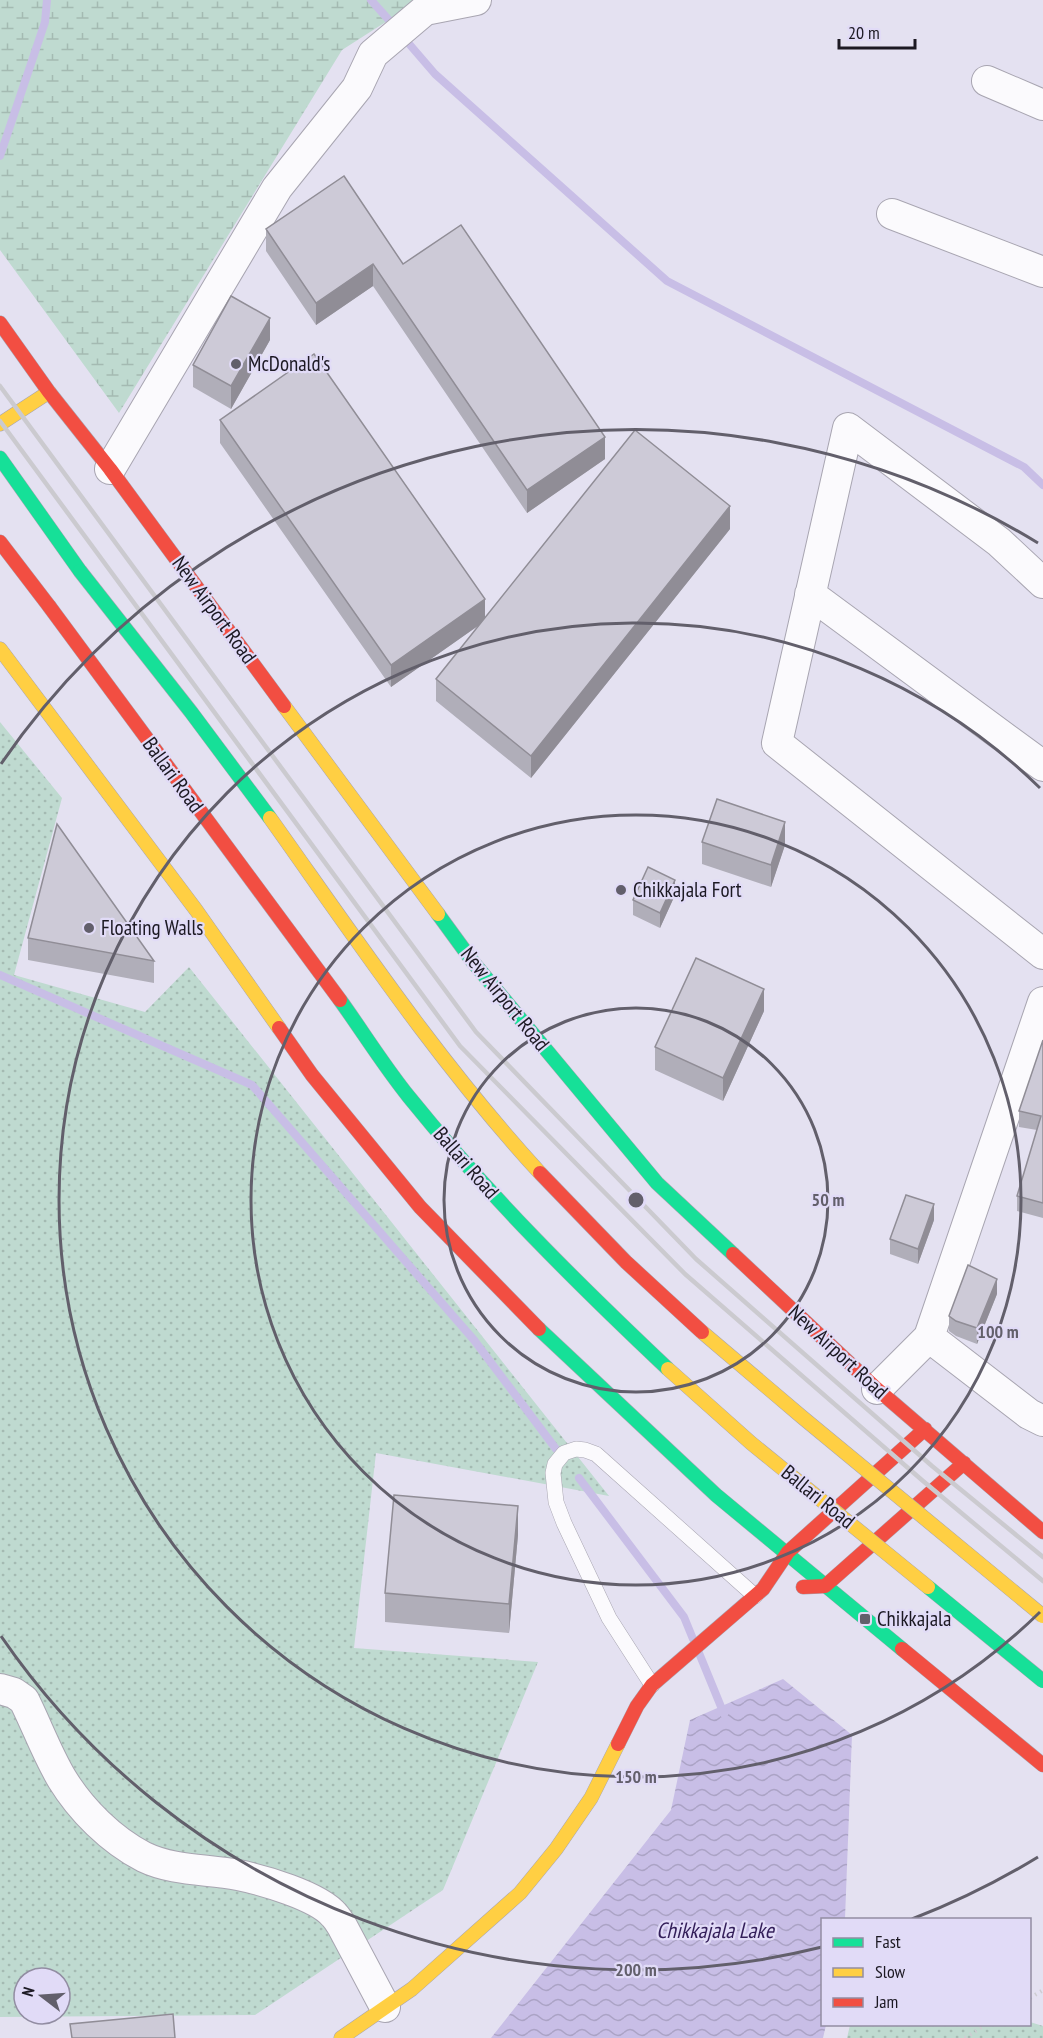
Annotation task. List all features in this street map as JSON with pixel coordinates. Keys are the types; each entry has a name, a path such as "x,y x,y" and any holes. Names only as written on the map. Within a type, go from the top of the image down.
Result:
{"main road":[{"name":"New Airport Road","path":"0,323 473,962 650,1175 877,1389 1043,1532"},
{"path":"0,424 50,392"},
{"path":"0,458 80,571 253,794 438,1053 570,1206 706,1337 1043,1616"},
{"name":"Ballari Road","path":"0,542 334,992 408,1096 489,1190 579,1285 678,1378 760,1450 1043,1681"},
{"path":"0,648 196,910 312,1075 420,1207 550,1340 716,1495 788,1552 825,1586 1043,1765"},
{"path":"341,2038 412,1989 520,1893 556,1849 591,1798 637,1706 652,1684 759,1593 788,1552 925,1429"},
{"path":"759,1593 789,1588 825,1586 964,1463"}],"street":[{"path":"110,470 277,188 357,88 373,54 425,9 476,0"},
{"path":"987,81 1043,105"},
{"path":"892,214 1043,272"},
{"path":"1043,583 999,542 848,428 777,744 1043,954"},
{"path":"810,594 1043,765"},
{"path":"877,1389 929,1337 1032,1073 1043,1002"},
{"path":"929,1337 1029,1414 1043,1421"},
{"path":"0,1689 14,1693 24,1701 62,1779 100,1825 122,1843 145,1857 173,1867 239,1875 285,1889 324,1906 335,1915 342,1926 385,2007"}],"lane":[{"path":"652,1684 609,1618 564,1523 556,1502 553,1483 555,1464 564,1453 576,1449 596,1454 759,1593"}],"path":[{"path":"965,2038 985,2026"}],"green space":[{"path":"0,0 420,0 342,50 119,413 0,250"},
{"path":"0,722 62,798 14,975 145,1012 189,967 609,1496 376,1453 354,1648 538,1662 443,1890 255,2015 72,2016 72,1966 12,1966 12,2017 0,2017"},
{"path":"1031,2022 1043,2026 1043,2038 847,2038 850,2026 1031,2026"}],"water":[{"name":"Chikkajala Lake","path":"783,1679 852,1735 845,1918 821,1918 821,2026 826,2026 823,2038 491,2038 671,1810 690,1720"}],"building":[{"path":"344,176 403,264 461,225 605,437 527,490 373,264 316,303 266,229"},
{"path":"231,296 270,318 231,386 193,365"},
{"path":"314,354 485,599 391,665 220,420"},
{"path":"635,430 730,506 531,756 436,679"},
{"path":"717,799 785,822 771,865 702,842"},
{"path":"57,824 154,961 28,938"},
{"path":"648,867 675,880 660,913 633,900"},
{"path":"696,958 764,989 723,1078 655,1047"},
{"path":"1043,1040 1043,1203 1017,1196 1041,1116 1019,1111"},
{"path":"906,1195 934,1204 918,1249 890,1239"},
{"path":"968,1265 997,1279 977,1328 956,1321 949,1316"},
{"path":"394,1495 518,1506 509,1604 385,1593"},
{"path":"173,2014 175,2038 72,2038 72,2024"}],"waterway":[{"path":"0,156 45,22 47,0"},
{"path":"371,0 396,28"},
{"path":"404,38 435,74 667,281 1024,467 1043,485"},
{"path":"0,975 252,1085 474,1340 556,1449"},
{"path":"579,1478 684,1617 693,1639"},
{"path":"699,1653 724,1714"}],"railway":[{"path":"0,386 476,1032 696,1259 932,1466 1043,1557"},
{"path":"0,421 460,1046 685,1274 923,1481 1043,1581"}],"traffic: fast":[{"path":"0,458 80,571"},
{"path":"80,571 191,712 270,818"},
{"path":"438,914 473,962 657,1183 733,1254"},
{"path":"340,1000 400,1085 470,1169 567,1271 668,1369"},
{"path":"539,1329 716,1495 902,1649"},
{"path":"928,1587 1043,1681"}],"traffic: slow":[{"path":"0,424 49,392"},
{"path":"0,649 196,910 279,1028"},
{"path":"284,706 438,914"},
{"path":"270,818 433,1044 467,1088 540,1173"},
{"path":"702,1332 1043,1616"},
{"path":"668,1369 751,1443 928,1587"},
{"path":"341,2038 412,1989 520,1893 556,1849 591,1798 618,1744"}],"traffic: jam":[{"path":"0,323 284,706"},
{"path":"0,542 49,606"},
{"path":"49,606 340,1000"},
{"path":"279,1028 312,1075 420,1207 539,1329"},
{"path":"540,1173 626,1262 702,1332"},
{"path":"733,1254 877,1389 1043,1532"},
{"path":"618,1744 637,1706 652,1685 763,1589 788,1552 925,1429"},
{"path":"803,1587 825,1586 964,1463"},
{"path":"902,1649 1043,1765"}],"place":[{"name":"McDonald's","path":"236,364"},
{"name":"Chikkajala Fort","path":"621,890"},
{"name":"Floating Walls","path":"89,928"},
{"name":"Chikkajala","path":"865,1619"}]}
